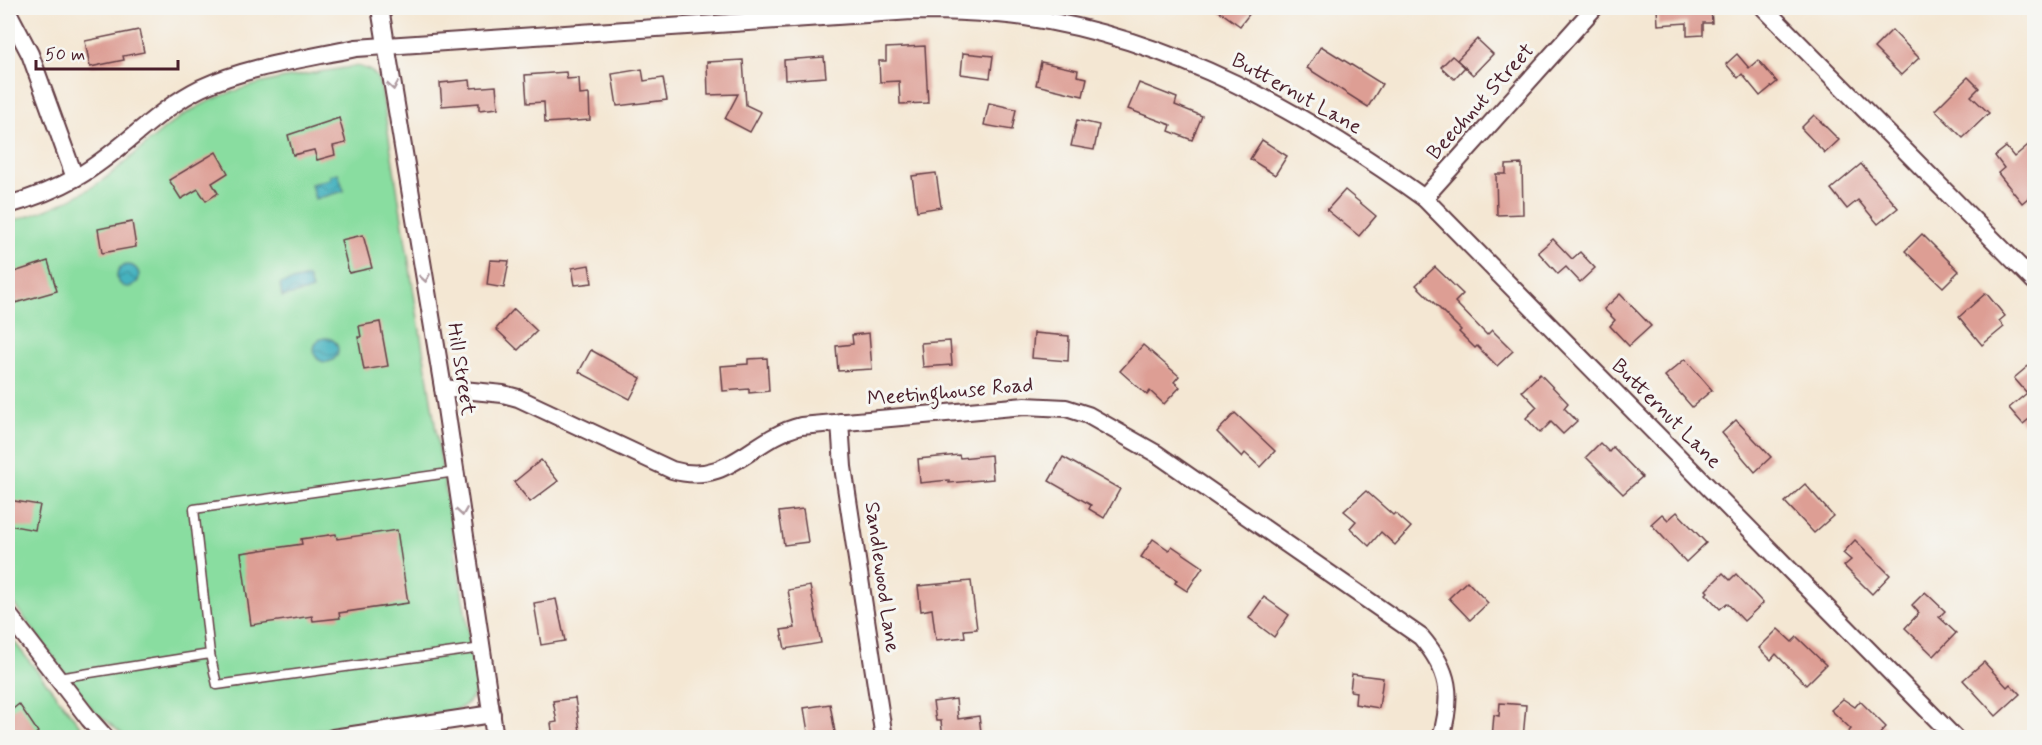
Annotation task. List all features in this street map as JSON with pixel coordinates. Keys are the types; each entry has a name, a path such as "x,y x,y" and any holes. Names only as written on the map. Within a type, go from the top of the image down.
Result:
{"street":[{"name":"Hill Street","path":"380,8 443,388 495,738"},
{"name":"Beechnut Street","path":"1424,198 1594,8"},
{"path":"1764,8 2034,281"},
{"name":"Butternut Lane","path":"8,205 48,193 75,178 146,125 201,88 277,65 356,48 864,11 968,11 1026,17 1135,44 1190,63 1253,90 1370,159 1424,198 1955,738"},
{"path":"8,12 30,54 75,178"},
{"name":"Meetinghouse Road","path":"443,388 503,394 519,398 683,473 705,474 727,467 782,430 840,422 1041,405 1088,415 1157,454 1421,637 1442,666 1448,684 1449,703 1441,738"},
{"name":"Sandlewood Lane","path":"840,422 843,467 884,738"},
{"path":"8,614 106,738"},
{"path":"333,738 492,714"}],"lane":[{"path":"456,472 194,509 210,654 217,685 482,648"},
{"path":"57,678 210,654"}],"green space":[{"path":"357,66 373,73 381,88 476,691 469,701 455,710 270,737 126,737 92,709 8,596 8,222 56,206 90,189 169,125 213,99 274,80"},
{"path":"8,634 89,737 8,737"}],"water":[{"path":"338,173 344,191 315,199 311,184 330,179 330,175"},
{"path":"124,265 132,265 139,272 139,280 132,287 124,287 117,280 117,272"},
{"path":"308,277 312,290 282,297 280,284"},
{"path":"326,338 334,342 338,350 334,358 326,362 318,358 314,350 318,342"}],"building":[{"path":"1215,8 1254,8 1240,26"},
{"path":"1657,8 1711,8 1712,23 1703,23 1703,35 1687,36 1687,23 1658,25"},
{"path":"139,30 144,52 123,56 124,60 90,67 85,41"},
{"path":"1892,30 1919,58 1901,75 1874,48"},
{"path":"1477,39 1493,54 1473,75 1457,60"},
{"path":"925,46 928,103 900,104 899,81 880,82 879,61 886,61 886,48"},
{"path":"1321,46 1382,84 1368,107 1307,68"},
{"path":"963,53 993,56 990,78 961,74"},
{"path":"1737,54 1749,68 1758,60 1777,82 1760,96 1742,74 1738,78 1726,64"},
{"path":"1452,56 1465,67 1454,79 1441,67"},
{"path":"824,57 826,77 785,80 784,60"},
{"path":"743,60 746,105 761,112 750,132 725,119 738,94 708,95 707,62"},
{"path":"1041,62 1078,70 1077,76 1087,78 1083,96 1036,85"},
{"path":"642,69 644,81 663,78 667,100 617,106 612,74"},
{"path":"566,72 567,79 579,78 580,95 589,94 590,120 545,123 544,102 527,103 525,75"},
{"path":"1968,77 1979,88 1971,96 1989,113 1963,138 1935,110"},
{"path":"470,80 471,88 496,86 498,108 479,110 479,103 442,106 440,83"},
{"path":"1139,83 1177,98 1175,105 1202,116 1192,140 1169,131 1171,125 1128,109"},
{"path":"989,103 1016,109 1012,130 984,125"},
{"path":"1814,115 1839,140 1825,153 1801,128"},
{"path":"339,118 346,143 333,146 335,155 317,160 314,150 293,155 288,135"},
{"path":"1077,120 1099,125 1094,150 1071,146"},
{"path":"1262,140 1287,156 1275,175 1250,159"},
{"path":"2034,140 2034,193 2022,203 1998,173 2004,168 1995,156 2006,147 2014,157"},
{"path":"216,152 228,173 212,183 218,193 206,201 198,189 181,199 169,180"},
{"path":"1522,164 1523,214 1497,215 1496,174 1506,174 1506,165"},
{"path":"1861,164 1898,208 1878,224 1858,200 1847,209 1831,189"},
{"path":"936,173 941,207 917,211 912,176"},
{"path":"1345,190 1376,216 1359,236 1327,210"},
{"path":"132,222 136,247 102,253 98,229"},
{"path":"1922,234 1959,271 1943,287 1905,251"},
{"path":"363,235 372,268 349,273 341,240"},
{"path":"1553,239 1572,259 1580,252 1595,268 1580,282 1566,267 1558,274 1538,252"},
{"path":"490,260 509,261 504,288 487,285"},
{"path":"48,261 57,291 8,305 8,274"},
{"path":"589,265 592,283 575,285 572,268"},
{"path":"1435,267 1463,294 1455,302 1487,335 1492,330 1513,351 1497,366 1459,332 1461,330 1416,285"},
{"path":"1986,293 2005,316 1999,321 2004,327 1982,345 1959,317"},
{"path":"1620,294 1651,326 1629,346 1610,326 1615,320 1604,309"},
{"path":"514,309 537,331 518,350 496,329"},
{"path":"380,322 388,366 364,370 358,337 361,337 359,326"},
{"path":"869,333 872,369 838,371 836,346 853,344 852,335"},
{"path":"1034,333 1069,336 1068,361 1032,358"},
{"path":"950,341 952,365 923,367 921,343"},
{"path":"1143,345 1179,376 1174,382 1180,387 1164,404 1150,391 1147,395 1120,371"},
{"path":"591,350 641,378 630,399 579,372"},
{"path":"767,358 769,391 749,393 749,389 723,391 721,366 748,364 748,359"},
{"path":"1685,359 1712,390 1692,407 1665,376"},
{"path":"2034,361 2034,415 2023,424 2009,408 2027,393 2014,378"},
{"path":"1540,374 1568,403 1564,408 1577,421 1563,434 1551,422 1540,433 1526,418 1537,407 1522,391"},
{"path":"1235,413 1275,451 1260,467 1245,453 1242,457 1217,432"},
{"path":"1736,420 1771,457 1755,472 1722,433"},
{"path":"1600,443 1609,452 1613,447 1642,477 1623,494 1586,457"},
{"path":"959,455 960,458 991,455 993,479 920,483 918,459"},
{"path":"1063,457 1120,489 1104,518 1089,509 1091,505 1049,481"},
{"path":"541,460 558,481 530,502 514,482"},
{"path":"1805,484 1833,516 1814,533 1785,502"},
{"path":"1366,491 1393,515 1395,513 1411,527 1395,545 1381,532 1369,546 1350,528 1356,521 1344,511"},
{"path":"8,500 40,505 35,530 8,525"},
{"path":"803,509 808,542 784,545 779,512"},
{"path":"1677,512 1706,543 1686,562 1651,524 1662,514 1668,520"},
{"path":"397,530 408,603 339,613 340,618 313,621 312,616 251,625 241,553 302,544 301,539 336,534 337,539"},
{"path":"1153,539 1169,550 1172,546 1203,567 1187,591 1175,583 1177,580 1141,557"},
{"path":"1855,540 1890,575 1872,594 1844,566 1851,560 1843,553"},
{"path":"1723,573 1730,580 1736,574 1763,603 1744,621 1727,603 1720,609 1706,594 1708,592 1706,590"},
{"path":"971,581 977,629 964,630 965,637 936,640 932,609 921,611 918,586"},
{"path":"1467,581 1488,603 1470,620 1449,598"},
{"path":"810,586 821,643 785,649 781,630 795,628 788,590"},
{"path":"1925,592 1945,611 1939,617 1956,633 1934,656 1905,628 1919,613 1912,605"},
{"path":"1264,597 1289,615 1274,637 1249,618"},
{"path":"556,599 565,641 541,645 534,603"},
{"path":"1778,629 1792,642 1797,637 1826,665 1806,685 1776,654 1771,660 1759,648"},
{"path":"1984,662 2007,687 2010,684 2020,694 1996,716 1963,680"},
{"path":"1352,674 1383,678 1379,708 1355,704 1356,692 1350,691"},
{"path":"575,698 581,738 553,738 551,723 557,722 553,701"},
{"path":"956,699 958,719 979,716 981,732 970,733 970,738 943,738 941,721 936,721 933,702"},
{"path":"1843,699 1855,707 1860,701 1886,727 1876,738 1843,738 1851,729 1831,710"},
{"path":"1500,703 1526,705 1523,738 1492,738 1494,715 1499,716"},
{"path":"19,704 38,732 31,738 8,738 8,713"},
{"path":"830,704 836,738 809,738 804,708"}]}
